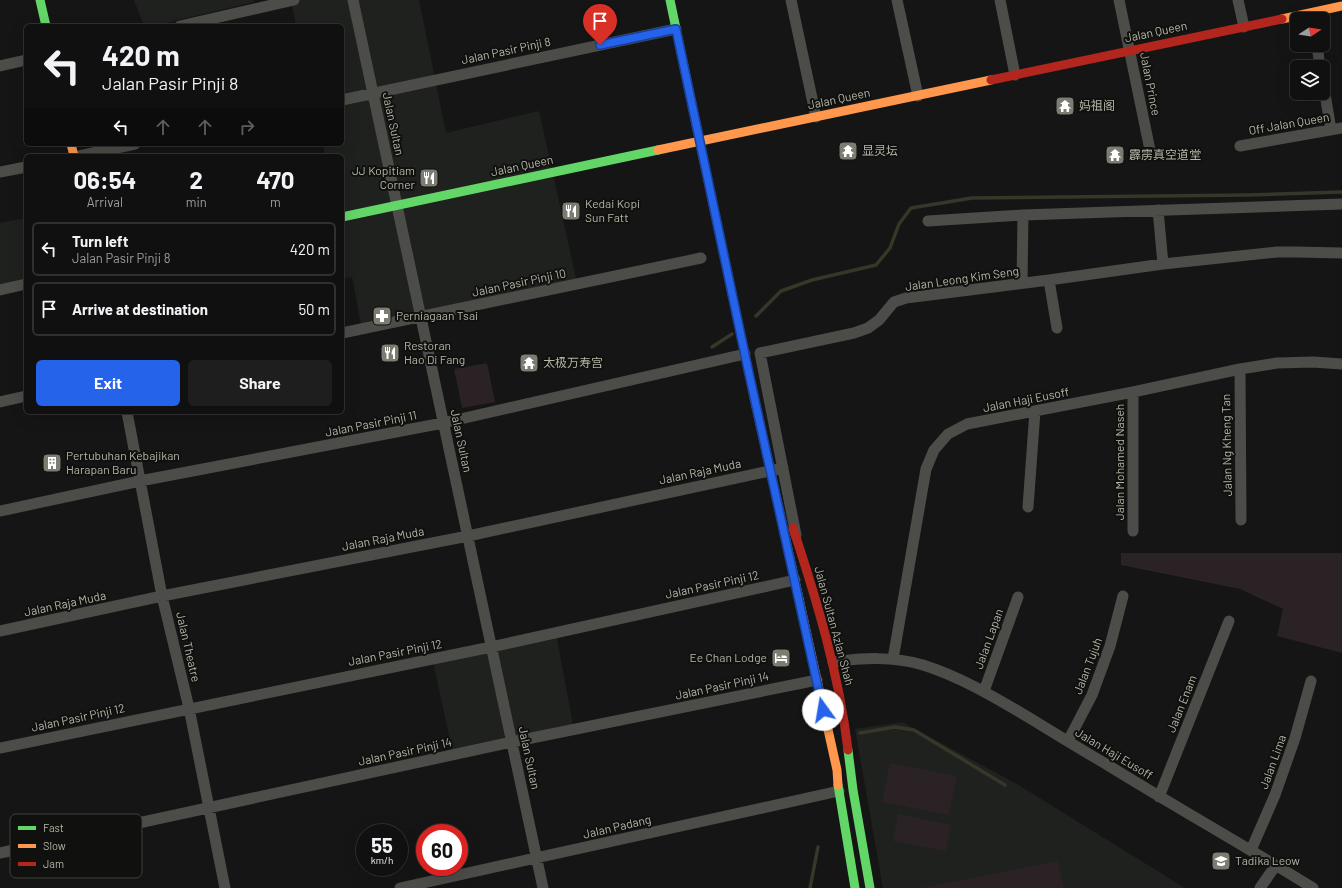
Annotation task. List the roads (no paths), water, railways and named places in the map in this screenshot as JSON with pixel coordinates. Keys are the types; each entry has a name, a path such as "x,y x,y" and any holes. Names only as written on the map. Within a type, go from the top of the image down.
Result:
{"main road":[{"path":"40,0 46,24"},
{"name":"Jalan Sultan Azlan Shah","path":"670,0 745,354 837,770 839,791 856,888"},
{"name":"Jalan Queen","path":"1324,12 1342,6"},
{"name":"Jalan Queen","path":"344,217 1244,27 1290,20"},
{"name":"Jalan Sultan Azlan Shah","path":"771,470 796,536 816,598 833,662 845,723 853,790 870,888"},
{"path":"795,580 806,599 825,659 833,662 828,667 828,677 836,735 837,770"}],"street":[{"path":"189,24 294,0"},
{"name":"Jalan Sultan","path":"352,0 543,888"},
{"path":"791,0 816,117"},
{"path":"897,0 918,96"},
{"path":"1000,0 1015,75"},
{"name":"Jalan Prince","path":"1119,0 1150,150"},
{"path":"1238,0 1244,27"},
{"name":"Jalan Pasir Pinji 8","path":"344,100 676,29"},
{"path":"0,66 24,60"},
{"path":"1328,100 1337,129"},
{"name":"Off Jalan Queen","path":"1240,146 1337,129"},
{"path":"88,154 126,146"},
{"path":"0,172 24,167"},
{"path":"928,220 1023,215 1342,204"},
{"path":"1158,210 1163,264"},
{"path":"1022,283 1023,215"},
{"name":"Jalan Leong Kim Seng","path":"796,536 760,352 854,333 868,328 879,320 894,302 906,298 1163,264 1277,252 1342,253"},
{"name":"Jalan Pasir Pinji 10","path":"344,333 701,258"},
{"path":"1049,280 1057,328"},
{"path":"0,290 24,284"},
{"name":"Jalan Pasir Pinji 11","path":"0,511 140,481 443,423 745,354"},
{"name":"Jalan Haji Eusoff","path":"893,659 926,469 934,450 948,434 967,424 1133,392 1240,369 1277,363 1313,362 1342,364"},
{"name":"Jalan Ng Kheng Tan","path":"1240,369 1241,520"},
{"name":"Jalan Mohamed Naseh","path":"1133,392 1134,531"},
{"path":"0,402 24,396"},
{"path":"1028,507 1036,411"},
{"name":"Jalan Theatre","path":"127,414 162,596 189,708 225,888"},
{"name":"Jalan Raja Muda","path":"0,631 162,596 468,536 783,468"},
{"name":"Jalan Pasir Pinji 12","path":"0,748 492,647 795,580"},
{"name":"Jalan Tujuh","path":"1068,741 1092,695 1110,646 1123,596"},
{"name":"Jalan Lapan","path":"984,691 1018,597"},
{"name":"Jalan Enam","path":"1159,797 1229,621"},
{"name":"Jalan Haji Eusoff","path":"833,662 864,658 893,659 922,665 950,674 984,691 1313,888"},
{"name":"Jalan Pasir Pinji 14","path":"142,823 512,742 817,680"},
{"name":"Jalan Lima","path":"1251,850 1275,795 1285,767 1295,738 1311,680"},
{"name":"Jalan Padang","path":"400,888 537,859 839,791"},
{"name":"Jalan Pasir Pinji 14","path":"0,853 10,851"},
{"path":"1260,888 1276,865"}],"waterway":[{"path":"756,316 781,291 812,280 876,265 890,248 899,224 911,208 972,198 1249,195 1342,192"},
{"path":"712,347 732,334"},
{"path":"860,733 895,727 914,730 1005,785"},
{"path":"810,888 818,847"}],"place":[{"name":"妈祖阁","path":"1065,106"},
{"name":"显灵坛","path":"848,151"},
{"name":"霹雳真空道堂","path":"1115,155"},
{"name":"JJ Kopitiam Corner","path":"429,178"},
{"name":"Kedai Kopi Sun Fatt","path":"571,211"},
{"name":"Perniagaan Tsai","path":"382,316"},
{"name":"Restoran Hao Di Fang","path":"390,353"},
{"name":"太极万寿宫","path":"529,363"},
{"name":"Pertubuhan Kebajikan Harapan Baru","path":"52,463"},
{"name":"Ee Chan Lodge","path":"781,658"},
{"name":"Tadika Leow","path":"1221,861"}]}
